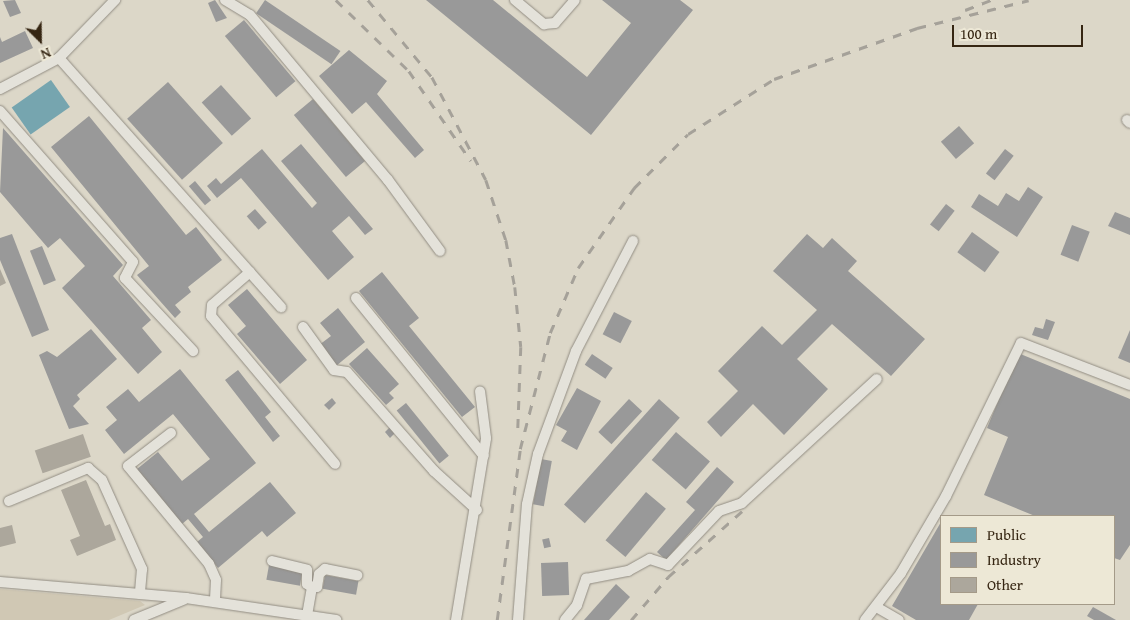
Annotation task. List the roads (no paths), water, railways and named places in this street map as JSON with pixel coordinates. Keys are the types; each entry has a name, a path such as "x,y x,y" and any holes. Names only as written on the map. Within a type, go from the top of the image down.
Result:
{"street":[{"path":"0,89 59,58 115,0"},
{"path":"224,0 250,15 388,180 440,251"},
{"path":"515,0 544,24 555,23 575,0"},
{"path":"59,58 281,307"},
{"path":"0,111 133,262 126,278 193,351"},
{"path":"518,620 527,504 538,454 576,351 633,241"},
{"path":"250,272 212,305 211,316 335,464"},
{"path":"356,298 484,456"},
{"path":"303,327 334,370 347,372 434,471 477,510"},
{"path":"865,620 878,608 946,496 1021,342 1130,385"},
{"path":"564,620 577,604 586,580 628,571 650,558 668,565 720,511 742,502 877,379"},
{"path":"456,620 477,510 484,456 486,420 480,391"},
{"path":"171,433 128,466 209,564 216,580 215,602"},
{"path":"8,501 88,468 102,480 142,569 140,594"},
{"path":"272,561 307,570 307,584 312,587"},
{"path":"312,587 317,586 319,574 325,569 357,575"},
{"path":"0,582 186,598 302,617 336,620"},
{"path":"302,617 312,587"},
{"path":"134,620 186,598"},
{"path":"878,608 899,620"}],"railway":[{"path":"336,0 409,71 471,161"},
{"path":"368,0 432,77 486,180 506,240 515,287 521,347 518,430"},
{"path":"965,10 991,0"},
{"path":"497,620 520,449 550,333 578,268 634,188 688,134 774,79 917,28 1029,0"},
{"path":"631,620 668,577 742,511"}]}
